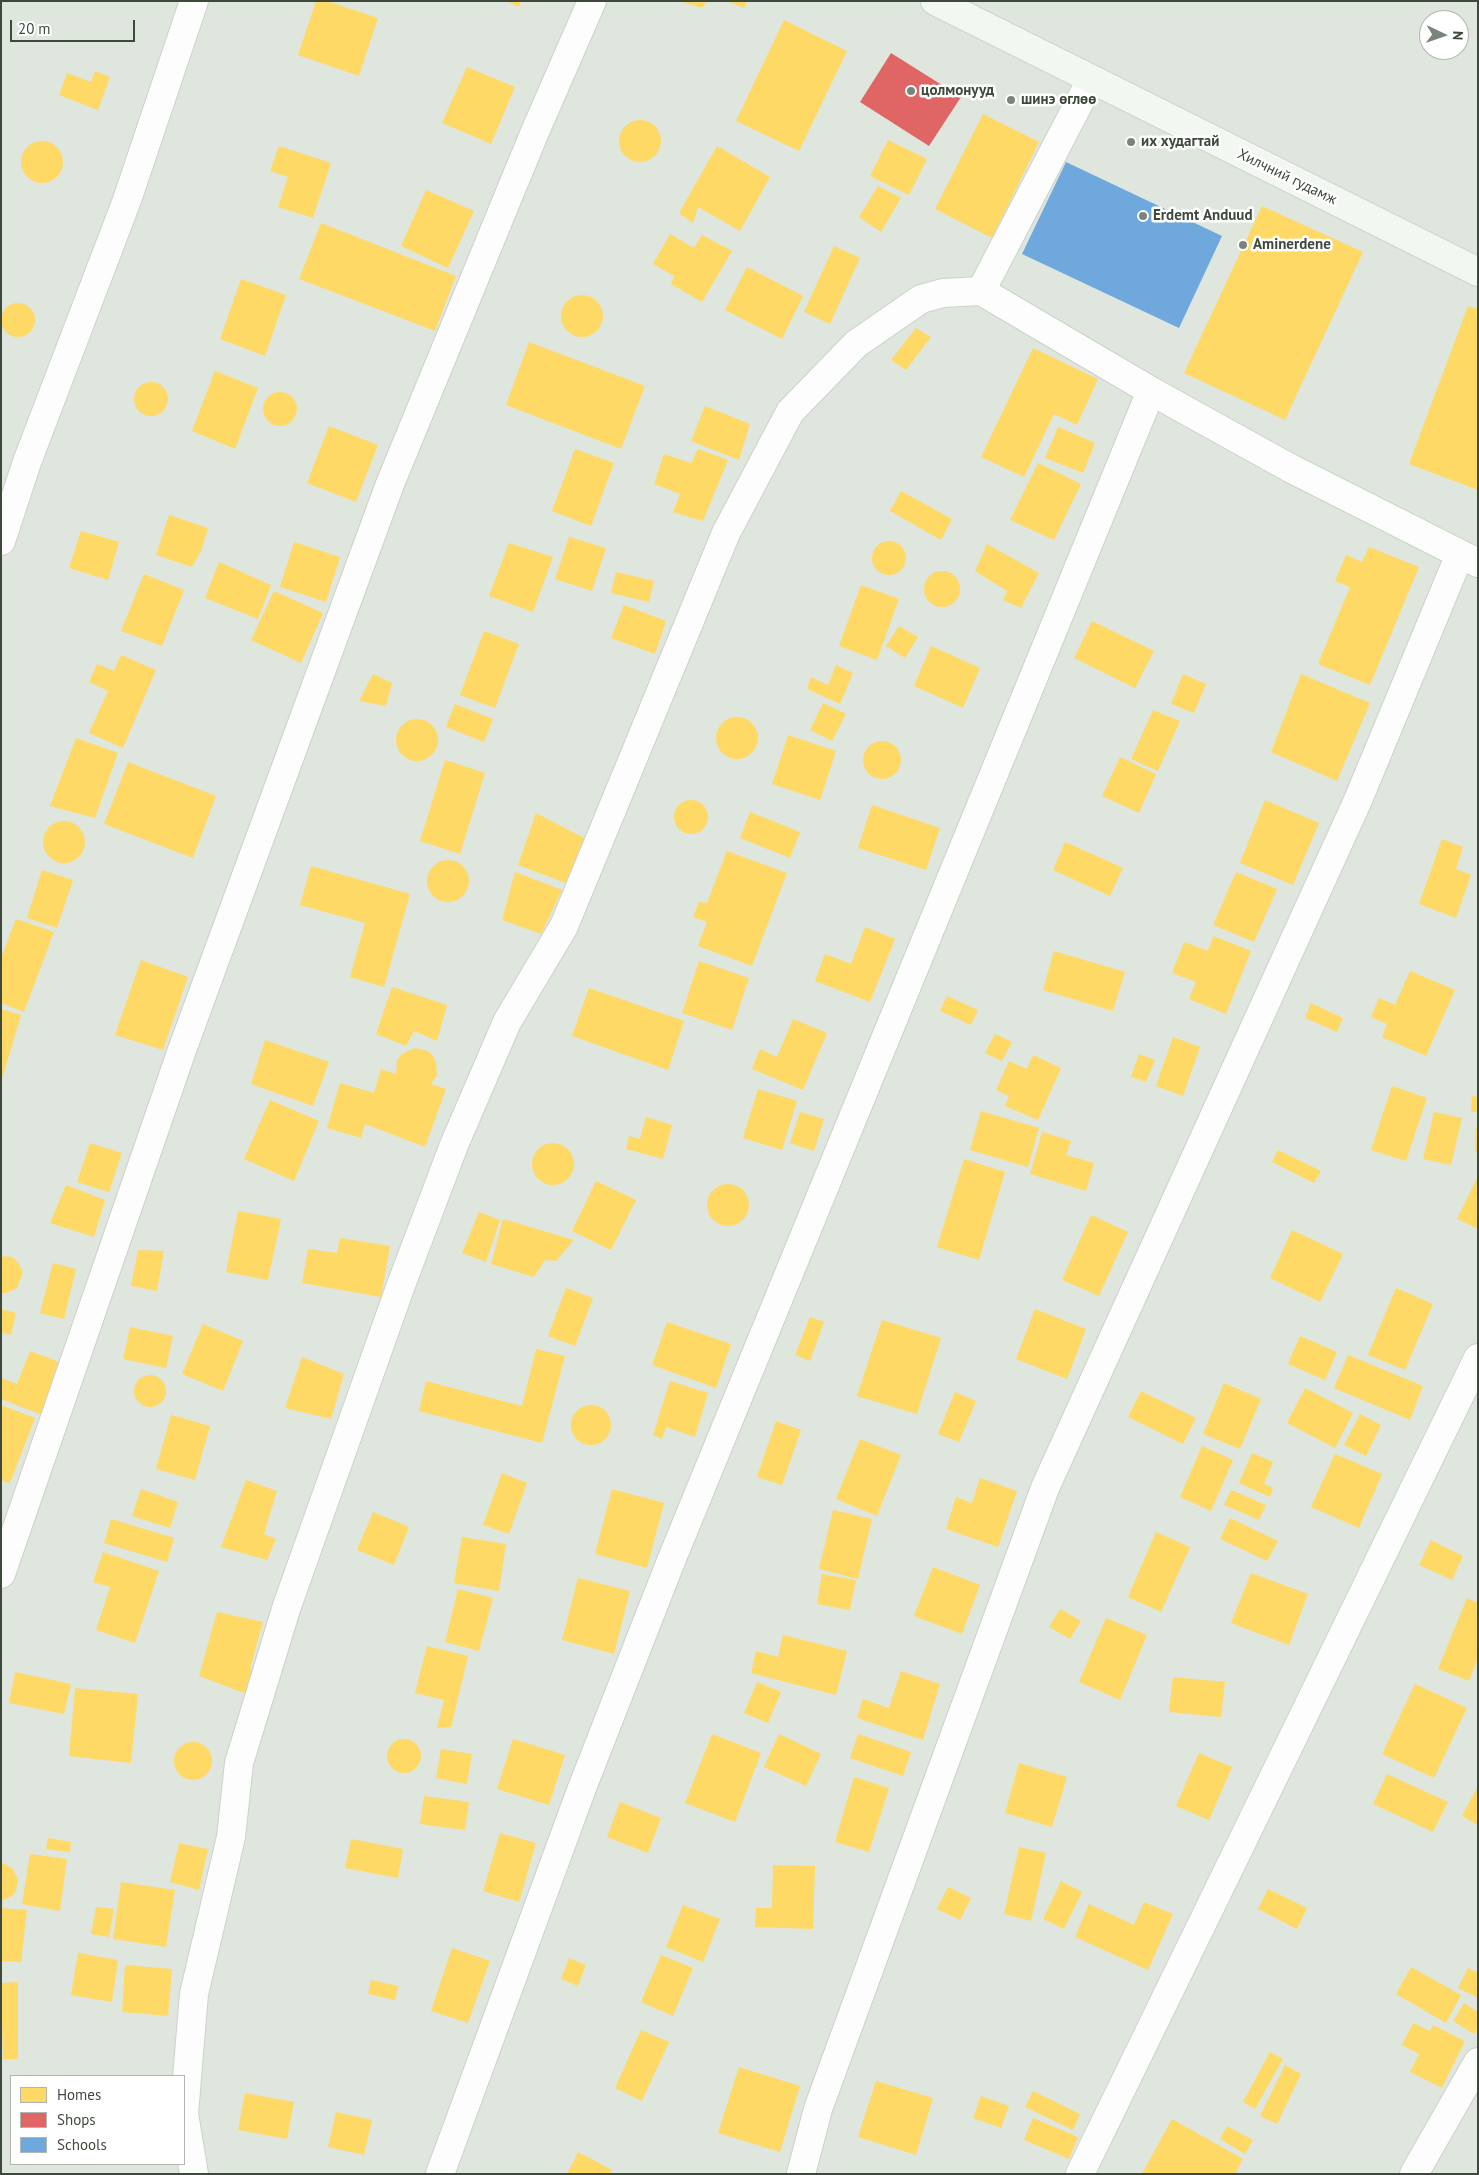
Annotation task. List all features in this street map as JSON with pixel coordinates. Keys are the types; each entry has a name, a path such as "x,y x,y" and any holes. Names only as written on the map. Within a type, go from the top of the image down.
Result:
{"main road":[{"name":"Хилчний гудамж","path":"935,1 1478,272"}],"street":[{"path":"1,541 27,462 127,200 194,1"},
{"path":"1,1574 186,1041 386,493 534,134 592,1"},
{"path":"981,290 1091,80"},
{"path":"185,2102 194,1994 231,1837 239,1763 288,1606 343,1447 454,1145 507,1022 564,926 726,533 790,412 856,344 920,299 943,293 981,290 1150,391 1290,468 1469,559 1045,1488 818,2109 801,2174"},
{"path":"440,2174 582,1788 671,1561 1150,391"},
{"path":"1080,2174 1478,1358"},
{"path":"1414,2174 1478,2062"},
{"path":"185,2120 194,2174"}],"shaded area":[{"path":"1,1 1478,1 1478,2174 1,2174"}],"building: Homes":[{"path":"316,1 327,1 378,18 359,76 298,55"},
{"path":"506,1 521,1 519,7"},
{"path":"679,1 707,1 702,8"},
{"path":"726,1 747,1 744,8"},
{"path":"784,20 847,51 799,151 736,121"},
{"path":"467,67 515,87 491,144 442,123"},
{"path":"95,71 110,77 98,110 59,95 67,73 91,82"},
{"path":"983,114 1039,142 992,238 935,209"},
{"path":"636,120 644,120 655,126 661,141 655,156 644,162 636,162 625,156 619,145 619,137 625,126"},
{"path":"888,140 927,159 909,195 870,176"},
{"path":"38,141 46,141 57,147 63,162 57,177 46,183 38,183 27,177 21,166 21,158 27,147"},
{"path":"279,146 331,163 313,218 278,207 288,177 270,171"},
{"path":"717,146 770,177 740,231 698,207 693,223 679,213"},
{"path":"878,186 901,198 881,232 859,217"},
{"path":"426,190 474,211 448,268 401,246"},
{"path":"1262,206 1363,252 1285,420 1184,373"},
{"path":"321,223 456,276 435,331 299,279"},
{"path":"670,234 694,248 702,235 732,251 702,302 671,284 674,276 653,264"},
{"path":"834,246 860,258 830,324 804,312"},
{"path":"747,267 803,296 782,339 725,310"},
{"path":"241,279 286,295 265,356 220,339"},
{"path":"578,295 586,295 597,301 603,316 597,331 586,337 578,337 567,331 561,320 561,312 567,301"},
{"path":"18,303 25,304 30,308 34,313 34,327 30,332 25,336 18,337 11,336 6,332 2,327 1,320 2,313 6,308 11,304"},
{"path":"1468,306 1478,309 1478,490 1409,464"},
{"path":"916,328 931,337 906,370 891,360"},
{"path":"529,342 645,386 621,449 506,405"},
{"path":"1033,348 1098,379 1077,425 1054,414 1024,477 981,457"},
{"path":"215,371 258,388 235,449 192,431"},
{"path":"151,382 158,383 163,387 167,392 167,406 163,411 158,415 151,416 144,415 139,411 135,406 134,399 135,392 139,387 144,383"},
{"path":"280,392 287,393 292,397 296,402 296,416 292,421 287,425 280,426 273,425 268,421 264,416 263,409 264,402 268,397 273,393"},
{"path":"705,406 750,424 739,460 691,441"},
{"path":"329,426 378,445 356,502 307,483"},
{"path":"1058,427 1095,443 1083,473 1045,458"},
{"path":"575,449 614,463 591,526 552,511"},
{"path":"698,449 728,460 703,521 673,512 680,494 654,484 664,454 691,463"},
{"path":"1038,463 1081,484 1054,540 1010,520"},
{"path":"901,491 952,519 941,540 890,511"},
{"path":"169,515 208,528 201,551 192,567 156,555"},
{"path":"81,531 119,542 108,580 69,568"},
{"path":"569,537 606,548 592,591 555,579"},
{"path":"889,541 896,542 901,546 905,551 905,565 901,570 896,574 889,575 882,574 877,570 873,565 872,558 873,551 877,546 882,542"},
{"path":"294,542 340,557 326,602 280,587"},
{"path":"509,543 553,557 533,612 489,596"},
{"path":"987,544 1039,573 1021,608 1003,600 1007,591 975,571"},
{"path":"1369,547 1419,567 1370,685 1318,664 1350,587 1335,581 1346,555 1362,562"},
{"path":"219,562 271,585 258,619 205,598"},
{"path":"942,571 955,576 960,589 955,602 942,607 929,602 924,589 929,576"},
{"path":"616,572 654,581 649,602 611,593"},
{"path":"144,574 184,590 162,646 121,631"},
{"path":"861,585 899,599 877,660 839,646"},
{"path":"274,591 323,613 301,663 251,640"},
{"path":"624,605 666,621 655,654 611,638"},
{"path":"1092,621 1154,651 1135,688 1074,658"},
{"path":"899,626 918,637 905,658 886,646"},
{"path":"484,631 519,644 495,708 460,695"},
{"path":"931,646 980,668 963,708 914,686"},
{"path":"121,655 156,670 123,748 89,733 108,691 89,682 97,664 114,671"},
{"path":"836,665 853,673 840,704 807,689 811,677 828,685"},
{"path":"373,674 392,683 386,706 359,701"},
{"path":"1183,674 1206,684 1194,713 1171,704"},
{"path":"1301,674 1370,703 1337,781 1271,752"},
{"path":"823,703 846,714 832,741 810,730"},
{"path":"455,704 493,719 484,742 446,727"},
{"path":"1153,710 1180,721 1158,771 1131,759"},
{"path":"737,717 752,723 758,738 752,753 737,759 722,753 716,738 722,723"},
{"path":"413,719 421,719 432,725 438,740 432,755 421,761 413,761 402,755 396,744 396,736 402,725"},
{"path":"788,735 836,751 820,800 772,784"},
{"path":"76,738 118,753 95,818 50,806"},
{"path":"882,741 896,746 901,760 896,774 882,779 868,774 863,760 868,746"},
{"path":"1120,757 1156,774 1139,813 1102,796"},
{"path":"445,760 485,773 460,854 420,841"},
{"path":"128,762 216,796 193,858 104,824"},
{"path":"691,800 698,801 703,805 707,810 707,824 703,829 698,833 691,834 684,833 679,829 675,824 674,817 675,810 679,805 684,801"},
{"path":"1265,800 1319,823 1293,885 1240,863"},
{"path":"872,805 940,828 926,870 858,848"},
{"path":"750,812 800,832 790,858 740,838"},
{"path":"536,813 584,838 566,883 518,865"},
{"path":"64,821 79,827 85,842 79,857 64,863 49,857 43,842 49,827"},
{"path":"1442,839 1463,847 1456,869 1471,875 1456,918 1419,904"},
{"path":"1065,842 1123,868 1110,896 1053,870"},
{"path":"727,851 787,873 752,966 698,946 707,922 693,917 699,902 707,903"},
{"path":"448,860 463,866 469,881 463,896 448,902 433,896 427,881 433,866"},
{"path":"311,866 410,894 384,987 350,977 365,923 300,905"},
{"path":"42,870 73,880 57,928 27,918"},
{"path":"515,872 562,890 541,934 502,920"},
{"path":"1236,872 1277,889 1254,942 1213,925"},
{"path":"16,919 54,932 24,1012 1,1003 1,958"},
{"path":"865,927 895,939 870,1002 815,981 825,954 851,964"},
{"path":"1213,936 1251,951 1226,1014 1189,999 1196,982 1172,973 1184,942 1208,951"},
{"path":"1054,951 1125,972 1113,1011 1043,990"},
{"path":"141,960 188,977 163,1050 115,1035"},
{"path":"699,961 749,978 732,1030 682,1013"},
{"path":"1410,971 1455,990 1426,1056 1382,1037 1387,1024 1371,1017 1379,998 1395,1005"},
{"path":"392,987 447,1005 437,1041 414,1031 406,1046 376,1034"},
{"path":"589,988 684,1021 668,1070 572,1036"},
{"path":"947,996 978,1010 971,1025 940,1011"},
{"path":"1311,1003 1343,1018 1337,1032 1305,1018"},
{"path":"1,1009 21,1015 2,1079 1,1079"},
{"path":"793,1019 827,1033 803,1090 752,1069 760,1049 777,1057"},
{"path":"995,1034 1012,1042 1002,1061 985,1053"},
{"path":"1173,1037 1200,1047 1183,1096 1156,1086"},
{"path":"265,1040 329,1062 313,1106 251,1084"},
{"path":"415,1048 428,1051 433,1056 436,1062 437,1075 431,1084 446,1089 425,1147 365,1124 361,1138 327,1128 340,1083 374,1093 381,1069 396,1074 397,1060 402,1054"},
{"path":"1139,1054 1155,1060 1146,1082 1131,1077"},
{"path":"1033,1055 1061,1068 1038,1120 1005,1106 1009,1096 996,1090 1009,1061 1027,1069"},
{"path":"1392,1086 1427,1098 1406,1161 1371,1150"},
{"path":"758,1089 797,1101 782,1150 743,1138"},
{"path":"1472,1096 1478,1097 1478,1112 1471,1112"},
{"path":"270,1100 319,1121 294,1181 244,1159"},
{"path":"981,1111 1039,1128 1028,1167 970,1150"},
{"path":"800,1112 824,1119 814,1151 790,1143"},
{"path":"1434,1112 1462,1118 1451,1165 1423,1159"},
{"path":"646,1117 672,1125 663,1159 626,1149 629,1136 640,1139"},
{"path":"1476,1128 1478,1128 1478,1153 1475,1152"},
{"path":"1042,1132 1071,1141 1066,1155 1094,1163 1086,1191 1030,1174"},
{"path":"90,1143 122,1153 109,1192 77,1182"},
{"path":"553,1143 568,1149 574,1164 568,1179 553,1185 538,1179 532,1164 538,1149"},
{"path":"1278,1150 1321,1171 1314,1183 1272,1162"},
{"path":"964,1159 1005,1172 979,1260 937,1247"},
{"path":"1478,1176 1478,1229 1457,1219"},
{"path":"596,1181 636,1200 611,1250 572,1231"},
{"path":"724,1184 732,1184 743,1190 749,1205 743,1220 732,1226 724,1226 713,1220 707,1209 707,1201 713,1190"},
{"path":"66,1185 105,1200 94,1237 50,1223"},
{"path":"238,1211 281,1219 268,1280 226,1272"},
{"path":"479,1212 500,1220 486,1262 462,1253"},
{"path":"1091,1215 1128,1232 1099,1296 1062,1280"},
{"path":"503,1219 574,1240 556,1261 545,1260 534,1277 491,1264"},
{"path":"1292,1230 1343,1254 1320,1302 1270,1278"},
{"path":"340,1238 390,1246 381,1297 302,1283 308,1249 337,1253"},
{"path":"138,1250 164,1251 157,1291 131,1286"},
{"path":"1,1256 12,1257 17,1261 23,1272 17,1288 6,1293 1,1293"},
{"path":"53,1263 76,1269 64,1319 40,1313"},
{"path":"566,1288 593,1298 575,1346 548,1336"},
{"path":"1396,1288 1433,1304 1405,1370 1368,1355"},
{"path":"1,1309 16,1313 11,1335 1,1332"},
{"path":"1035,1309 1086,1329 1067,1379 1016,1359"},
{"path":"810,1317 824,1322 810,1361 795,1355"},
{"path":"882,1320 941,1338 917,1414 857,1396"},
{"path":"667,1322 731,1344 716,1388 652,1365"},
{"path":"203,1324 243,1341 223,1391 182,1374"},
{"path":"130,1327 173,1336 166,1368 123,1359"},
{"path":"1300,1336 1337,1352 1325,1380 1288,1364"},
{"path":"536,1349 565,1356 542,1443 419,1411 426,1381 522,1406"},
{"path":"30,1351 62,1363 42,1415 1,1399 1,1378 17,1384"},
{"path":"1348,1355 1423,1386 1410,1420 1334,1388"},
{"path":"302,1357 344,1374 331,1419 285,1408"},
{"path":"150,1375 162,1379 166,1391 162,1403 150,1407 138,1403 134,1391 138,1379"},
{"path":"670,1381 708,1393 695,1437 666,1427 662,1439 653,1435"},
{"path":"1224,1383 1261,1399 1240,1449 1203,1434"},
{"path":"1305,1388 1353,1413 1335,1448 1287,1423"},
{"path":"1141,1391 1196,1418 1183,1444 1128,1417"},
{"path":"955,1392 976,1401 959,1442 938,1434"},
{"path":"1,1405 35,1418 10,1483 1,1480"},
{"path":"591,1405 605,1411 611,1425 605,1439 591,1445 577,1439 571,1425 577,1411"},
{"path":"1360,1414 1381,1425 1366,1456 1344,1445"},
{"path":"171,1415 210,1426 195,1480 156,1469"},
{"path":"776,1421 801,1430 782,1485 757,1477"},
{"path":"860,1439 901,1455 877,1516 836,1499"},
{"path":"1202,1446 1233,1460 1211,1511 1180,1497"},
{"path":"1252,1453 1273,1462 1264,1484 1273,1488 1270,1497 1239,1483"},
{"path":"1335,1454 1382,1474 1359,1528 1311,1507"},
{"path":"502,1473 527,1483 509,1534 483,1525"},
{"path":"980,1478 1017,1491 998,1547 946,1529 956,1497 972,1503"},
{"path":"246,1480 277,1491 264,1534 276,1539 267,1560 221,1547"},
{"path":"141,1489 178,1502 170,1528 132,1516"},
{"path":"612,1489 664,1503 647,1568 595,1554"},
{"path":"1231,1490 1266,1505 1259,1520 1224,1505"},
{"path":"833,1510 872,1519 858,1579 819,1569"},
{"path":"373,1512 409,1527 394,1565 357,1550"},
{"path":"1230,1518 1278,1541 1267,1561 1220,1539"},
{"path":"111,1519 174,1538 167,1562 104,1543"},
{"path":"1156,1532 1190,1547 1161,1612 1128,1597"},
{"path":"462,1537 506,1544 499,1591 454,1583"},
{"path":"1431,1540 1463,1556 1452,1580 1419,1565"},
{"path":"103,1552 159,1571 135,1643 96,1630 110,1587 93,1582"},
{"path":"933,1567 980,1585 962,1634 914,1616"},
{"path":"1251,1573 1308,1594 1289,1645 1231,1623"},
{"path":"822,1574 856,1580 850,1610 817,1604"},
{"path":"578,1578 630,1591 614,1654 562,1640"},
{"path":"458,1589 493,1598 479,1651 445,1642"},
{"path":"1467,1598 1478,1603 1478,1658 1469,1681 1438,1669"},
{"path":"1060,1609 1081,1621 1070,1639 1049,1627"},
{"path":"217,1612 263,1622 250,1669 262,1672 252,1696 199,1676"},
{"path":"1106,1618 1147,1635 1120,1700 1079,1682"},
{"path":"783,1635 847,1651 836,1695 751,1673 756,1651 778,1657"},
{"path":"427,1646 468,1656 451,1727 437,1728 444,1700 415,1693"},
{"path":"901,1671 940,1684 923,1740 857,1718 863,1699 889,1708"},
{"path":"15,1672 71,1684 64,1714 9,1703"},
{"path":"1173,1677 1225,1682 1221,1717 1169,1712"},
{"path":"757,1682 781,1692 768,1723 744,1713"},
{"path":"1415,1684 1467,1708 1434,1778 1382,1754"},
{"path":"75,1688 138,1694 131,1763 69,1756"},
{"path":"712,1734 761,1753 735,1822 685,1803"},
{"path":"779,1734 821,1754 806,1786 764,1767"},
{"path":"858,1734 911,1752 903,1776 850,1758"},
{"path":"404,1739 416,1744 421,1756 416,1768 404,1773 392,1768 387,1756 392,1744"},
{"path":"513,1739 565,1755 549,1805 497,1789"},
{"path":"193,1742 200,1743 206,1748 211,1754 211,1768 206,1774 200,1779 193,1780 186,1779 180,1774 175,1768 174,1761 175,1754 180,1748 186,1743"},
{"path":"441,1749 472,1754 467,1784 436,1778"},
{"path":"1199,1753 1232,1767 1209,1820 1176,1806"},
{"path":"1019,1763 1067,1777 1052,1827 1005,1813"},
{"path":"1387,1774 1448,1802 1433,1832 1373,1804"},
{"path":"854,1777 889,1788 869,1852 835,1842"},
{"path":"1478,1786 1478,1825 1462,1816"},
{"path":"424,1796 469,1802 465,1830 420,1824"},
{"path":"620,1802 661,1818 648,1853 607,1837"},
{"path":"500,1833 536,1843 519,1902 483,1891"},
{"path":"48,1838 71,1842 70,1852 46,1849"},
{"path":"351,1839 403,1849 398,1878 345,1868"},
{"path":"179,1843 208,1849 199,1890 170,1882"},
{"path":"1019,1847 1046,1853 1031,1921 1004,1914"},
{"path":"30,1854 67,1859 60,1911 22,1904"},
{"path":"1,1862 12,1868 18,1879 16,1891 12,1896 1,1901"},
{"path":"773,1865 815,1866 813,1929 755,1927 756,1908 772,1908"},
{"path":"1061,1881 1082,1892 1064,1929 1043,1919"},
{"path":"121,1882 175,1890 166,1947 113,1939"},
{"path":"948,1887 971,1898 960,1920 937,1909"},
{"path":"1268,1889 1307,1908 1297,1929 1258,1909"},
{"path":"1144,1902 1173,1914 1148,1970 1075,1937 1089,1904 1134,1925"},
{"path":"683,1905 720,1919 703,1962 666,1947"},
{"path":"96,1907 114,1909 109,1937 91,1934"},
{"path":"1,1908 27,1910 21,1962 1,1961"},
{"path":"452,1948 490,1961 468,2023 431,2011"},
{"path":"78,1953 118,1960 112,2002 71,1995"},
{"path":"661,1955 693,1968 673,2016 641,2002"},
{"path":"569,1958 586,1965 578,1986 561,1979"},
{"path":"125,1965 172,1969 168,2016 122,2012"},
{"path":"1411,1967 1461,1995 1446,2023 1396,1994"},
{"path":"1468,1968 1478,1973 1478,1998 1458,1988"},
{"path":"371,1980 398,1986 395,2000 368,1994"},
{"path":"18,1982 18,2059 3,2059 1,1983"},
{"path":"1464,2003 1478,2012 1478,2028 1474,2034 1453,2021"},
{"path":"1413,2023 1430,2031 1433,2025 1465,2041 1442,2088 1410,2072 1419,2054 1402,2045"},
{"path":"641,2030 669,2042 642,2101 615,2088"},
{"path":"1270,2052 1283,2059 1255,2109 1243,2102"},
{"path":"1285,2065 1301,2074 1277,2124 1260,2116"},
{"path":"739,2067 800,2086 780,2152 718,2133"},
{"path":"876,2081 933,2098 916,2155 858,2137"},
{"path":"1033,2091 1080,2114 1073,2130 1025,2107"},
{"path":"245,2093 294,2102 287,2139 238,2130"},
{"path":"981,2096 1009,2106 1001,2128 973,2118"},
{"path":"336,2112 372,2120 364,2155 328,2147"},
{"path":"1033,2118 1078,2137 1069,2159 1024,2140"},
{"path":"1172,2119 1243,2159 1235,2174 1142,2174"},
{"path":"1227,2126 1253,2140 1245,2154 1220,2139"},
{"path":"578,2152 612,2170 610,2174 567,2174"}],"building: Shops":[{"path":"891,53 961,97 929,146 860,102"}],"building: Schools":[{"path":"1066,162 1222,236 1179,328 1022,254"}],"place":[{"name":"цолмонууд","path":"911,91"},
{"name":"шинэ өглөө","path":"1011,100"},
{"name":"их худагтай","path":"1131,142"},
{"name":"Erdemt Anduud","path":"1143,216"},
{"name":"Aminerdene","path":"1243,245"}]}
